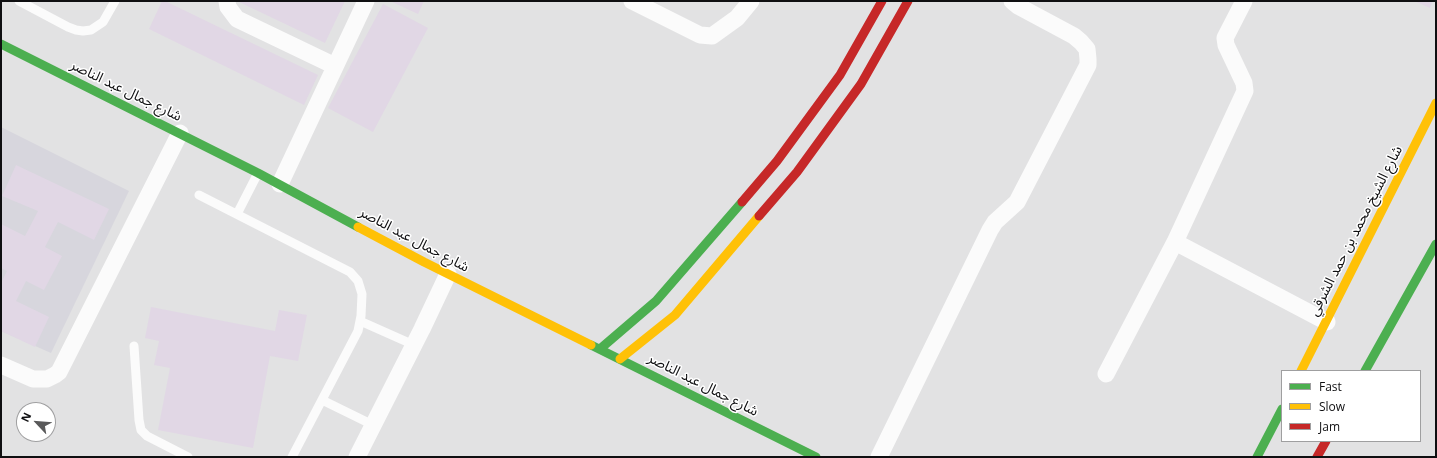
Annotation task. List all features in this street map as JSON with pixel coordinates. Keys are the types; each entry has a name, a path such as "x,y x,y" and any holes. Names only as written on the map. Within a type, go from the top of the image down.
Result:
{"street":[{"path":"227,1 228,7 237,18 335,66"},
{"path":"280,184 366,1"},
{"path":"632,1 700,35 712,36 737,18 751,1"},
{"path":"600,349 656,301 777,161 840,75 882,1"},
{"path":"620,359 675,314 797,172 861,84 908,1"},
{"path":"879,457 990,230 995,222 1017,202 1088,65 1087,49 1074,36 1018,6 1012,1"},
{"path":"1106,374 1175,242 1245,92 1244,83 1226,45 1225,38 1244,1"},
{"name":"شارع جمال عبد الناصر","path":"1,44 280,184 448,274 816,457"},
{"name":"شارع الشيخ محمد بن حمد الشرقي","path":"1302,370 1436,103"},
{"path":"1,365 33,379 47,379 58,372 180,133"},
{"path":"1175,242 1327,322"},
{"path":"1366,370 1435,247"},
{"path":"357,457 448,274"},
{"path":"1257,457 1281,411"},
{"path":"1317,457 1325,442"}],"lane":[{"path":"18,1 68,27 83,31 91,30 103,22 115,1"},
{"path":"237,214 258,173"},
{"path":"199,195 350,272 358,282 362,294 358,331 292,457"},
{"path":"360,321 414,345"},
{"path":"134,346 141,430 147,436 188,457"},
{"path":"322,400 373,425"}],"shaded area":[{"path":"1,127 129,191 51,353 1,331"}],"building":[{"path":"162,1 165,1 318,75 304,105 149,29"},
{"path":"237,1 345,1 325,43"},
{"path":"390,1 424,1 418,14"},
{"path":"1414,1 1433,1 1430,8"},
{"path":"383,4 428,28 373,132 328,108"},
{"path":"16,165 109,209 94,240 58,222 45,247 62,256 44,290 26,281 16,301 49,317 35,347 1,331 1,283 7,271 1,268 1,224 25,236 38,211 2,196"},
{"path":"151,307 275,331 279,310 307,315 298,361 270,356 253,448 158,430 170,368 154,365 159,341 145,338"}],"traffic: fast":[{"path":"1,44 258,173 358,227"},
{"path":"600,349 656,301 742,202"},
{"path":"1366,370 1436,244"},
{"path":"591,345 816,457"},
{"path":"1257,457 1281,411"}],"traffic: slow":[{"path":"1302,370 1436,103"},
{"path":"620,359 675,315 759,216"},
{"path":"358,227 424,262 591,345"}],"traffic: jam":[{"path":"742,202 777,161 840,75 882,1"},
{"path":"759,216 797,172 861,84 908,1"},
{"path":"1317,457 1325,442"}]}
